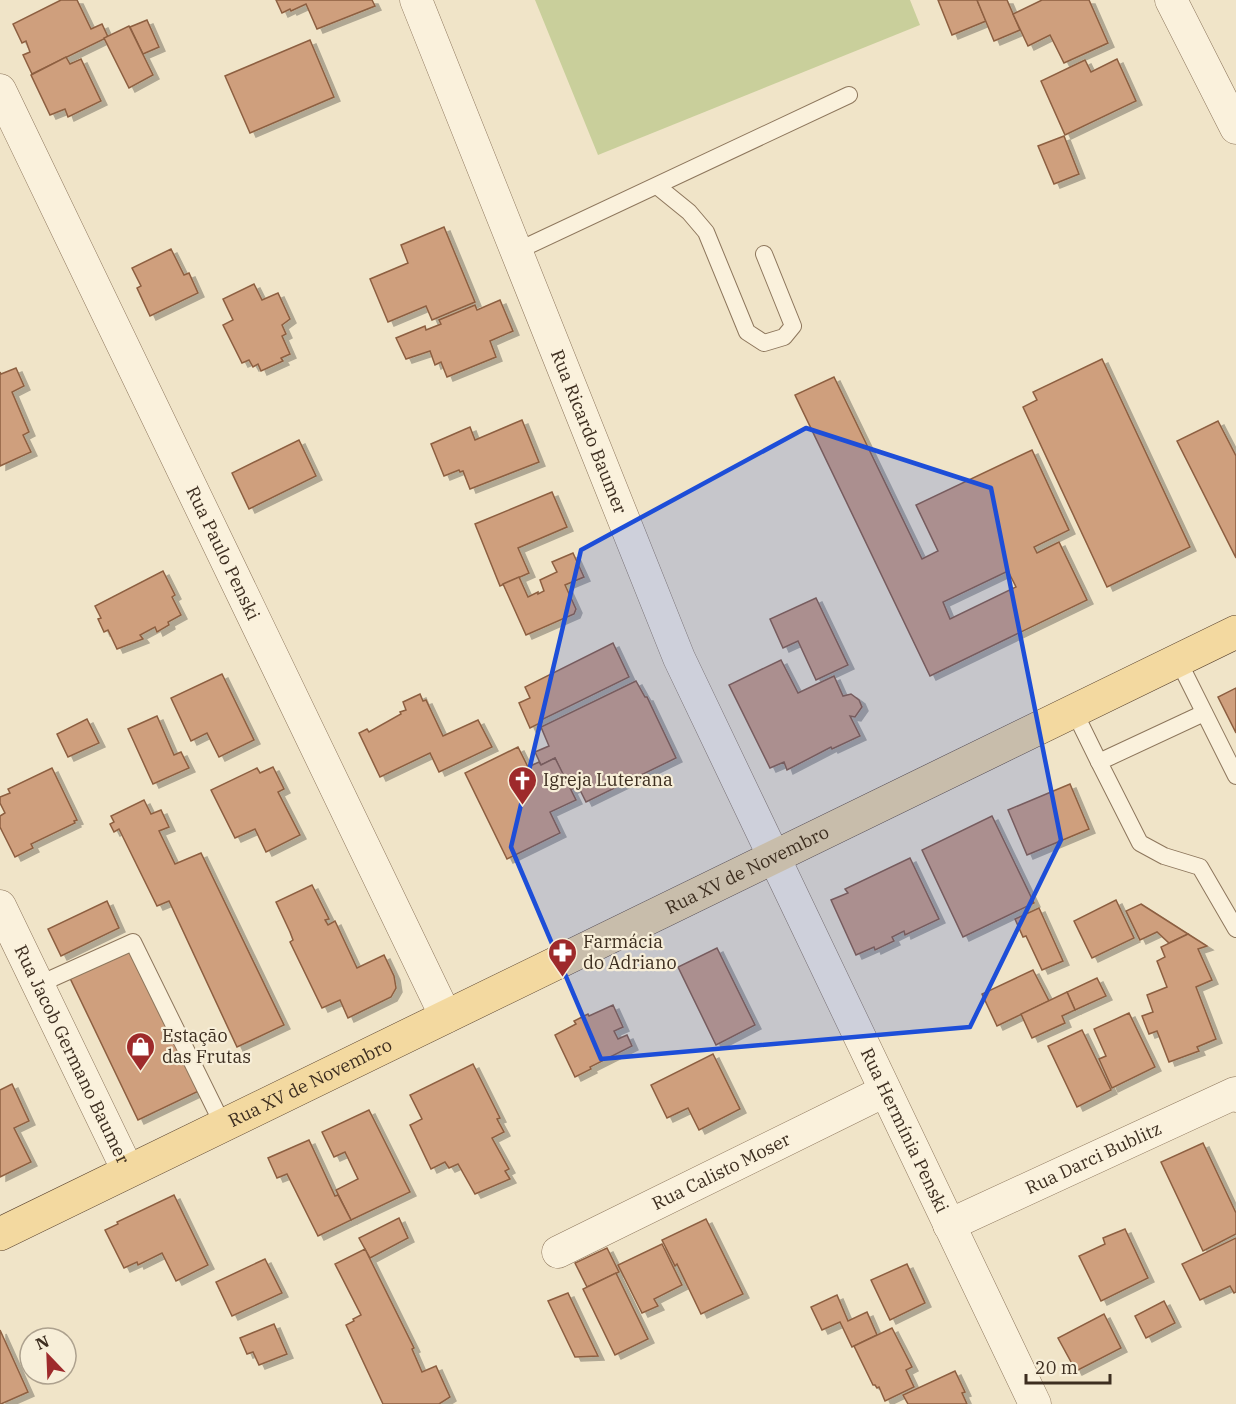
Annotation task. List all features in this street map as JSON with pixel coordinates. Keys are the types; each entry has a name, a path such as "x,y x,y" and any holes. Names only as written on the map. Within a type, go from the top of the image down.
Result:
{"main road":[{"name":"Rua XV de Novembro","path":"0,1234 1236,632"}],"street":[{"name":"Rua Ricardo Baumer","path":"416,0 679,658 773,857"},
{"path":"1171,0 1236,128"},
{"name":"Rua Paulo Penski","path":"0,90 446,1017"},
{"name":"Rua Hermínia Penski","path":"773,857 1035,1404"},
{"name":"Rua Jacob Germano Baumer","path":"0,906 128,1171"},
{"name":"Rua Calisto Moser","path":"558,1252 885,1091"},
{"name":"Rua Darci Bublitz","path":"949,1225 1236,1092"}],"lane":[{"path":"517,251 849,95"},
{"path":"657,186 689,212 706,232 747,332 764,343 784,337 793,326 764,254"},
{"path":"1178,660 1236,776"},
{"path":"1074,711 1140,843 1164,856 1200,867 1236,929"},
{"path":"1099,762 1204,713"},
{"path":"40,989 53,978 134,942 224,1125"}],"highlighted area":[{"path":"806,428 991,488 1061,840 970,1027 601,1059 511,847 581,550"}],"green space":[{"path":"535,0 910,0 920,25 598,155"}],"building":[{"path":"61,0 77,0 91,29 102,24 108,37 32,74 23,55 30,52 26,41 22,43 13,24"},
{"path":"276,0 372,0 375,6 317,29 306,4 282,13"},
{"path":"938,0 977,0 986,21 952,35"},
{"path":"977,0 1007,0 1020,30 994,41"},
{"path":"1042,0 1089,0 1108,43 1064,63 1050,35 1028,46 1013,14"},
{"path":"147,20 159,47 143,54 130,27"},
{"path":"129,26 153,75 129,88 104,38"},
{"path":"310,40 334,97 250,133 225,76"},
{"path":"66,57 70,64 81,59 101,101 68,117 65,109 50,115 31,75"},
{"path":"1117,59 1136,101 1065,135 1041,81 1085,60 1091,72"},
{"path":"1064,136 1079,174 1054,184 1038,146"},
{"path":"444,227 475,302 432,320 426,306 388,322 370,279 408,263 401,245"},
{"path":"171,249 184,275 189,273 198,293 150,316 137,288 141,286 132,268"},
{"path":"254,284 262,300 278,293 290,319 282,325 286,334 282,336 290,354 281,358 283,361 261,371 258,364 253,367 249,360 242,363 223,325 233,320 223,299"},
{"path":"500,300 513,331 490,341 496,357 447,377 441,362 435,365 430,351 406,359 396,338 425,326 426,330 441,324 439,320 475,305 477,310"},
{"path":"1102,359 1190,547 1107,587 1023,407 1037,400 1033,392"},
{"path":"16,368 24,386 12,392 29,432 23,435 31,452 0,466 0,372 1,374"},
{"path":"834,377 922,559 938,551 916,505 1032,450 1069,530 1034,547 1037,553 1059,542 1087,600 930,676 795,395","holes":["1008,571 1016,587 950,619 943,602"]},
{"path":"522,420 539,462 470,489 463,471 459,470 444,476 431,444 470,427 475,440"},
{"path":"1218,421 1236,456 1236,558 1177,441"},
{"path":"299,440 316,476 249,509 232,473"},
{"path":"552,492 567,527 518,548 529,573 500,586 475,524"},
{"path":"573,553 584,577 565,585 576,609 574,614 526,635 503,584 519,577 528,597 538,592 538,594 544,591 540,580 557,572 552,562"},
{"path":"163,571 175,595 172,597 181,615 168,622 169,625 157,632 155,627 140,635 143,639 117,649 108,630 104,632 95,606"},
{"path":"816,598 848,665 816,680 798,641 783,648 770,619"},
{"path":"613,643 629,677 541,720 542,722 530,728 519,703 530,698 525,687"},
{"path":"781,660 798,693 834,676 843,696 851,694 859,700 862,707 855,717 850,716 860,736 832,749 831,747 787,770 784,762 770,768 729,685"},
{"path":"222,674 254,740 219,757 207,733 191,741 171,698"},
{"path":"636,681 647,697 676,758 586,802 578,786 570,790 555,758 541,765 535,752 549,746 541,727"},
{"path":"1236,688 1236,733 1218,697"},
{"path":"420,694 423,701 426,700 443,736 478,720 492,747 439,772 430,753 380,777 359,733 367,729 369,732 401,714 400,712 406,710 403,702"},
{"path":"157,716 174,755 181,752 189,768 153,784 128,729"},
{"path":"87,719 99,743 68,757 57,734"},
{"name":"Igreja Luterana","path":"518,747 528,767 539,762 541,765 555,758 576,800 550,812 560,833 507,859 465,773"},
{"path":"273,767 284,789 278,792 300,835 266,852 255,829 235,838 211,790 257,768 260,773"},
{"path":"52,768 77,820 31,844 33,848 15,857 0,827 0,816 5,813 0,797 10,793 8,789"},
{"path":"1070,784 1089,829 1027,855 1008,810"},
{"path":"144,800 151,814 161,810 169,827 159,831 175,864 201,853 284,1025 237,1047 169,901 157,906 119,829 114,832 110,824 114,822 111,816"},
{"path":"992,816 1034,903 963,937 922,850"},
{"path":"910,858 939,919 905,935 904,931 892,937 894,941 875,950 874,947 856,955 831,900 848,893 845,889"},
{"path":"312,885 329,919 325,920 328,925 335,921 357,968 384,955 394,976 396,988 391,997 348,1018 340,1000 322,1008 290,942 293,940 276,902"},
{"path":"1116,900 1134,938 1092,958 1074,921"},
{"path":"107,901 119,928 61,956 48,929"},
{"path":"1141,904 1188,934 1169,943 1157,932 1140,940 1126,911"},
{"path":"1039,908 1063,961 1042,970 1015,919"},
{"path":"1188,934 1207,946 1198,949 1212,980 1196,987 1216,1039 1197,1047 1199,1051 1169,1062 1157,1031 1149,1034 1142,1016 1153,1012 1147,995 1167,987 1157,961 1165,957 1161,947"},
{"path":"132,943 203,1089 138,1120 68,974"},
{"path":"717,948 755,1025 716,1045 678,967"},
{"path":"1033,970 1049,1001 997,1026 982,994"},
{"path":"1097,978 1106,996 1075,1010 1067,992"},
{"path":"1067,992 1075,1010 1062,1016 1065,1023 1032,1038 1021,1014"},
{"path":"613,1005 623,1027 614,1031 618,1039 627,1035 632,1046 575,1077 555,1035 576,1024 574,1021"},
{"path":"1129,1013 1155,1067 1112,1088 1099,1059 1106,1056 1094,1029"},
{"path":"1082,1030 1111,1090 1077,1107 1048,1046"},
{"path":"713,1054 740,1109 699,1130 688,1108 667,1118 651,1085"},
{"path":"473,1064 500,1118 497,1119 504,1132 492,1138 509,1169 505,1171 510,1179 475,1194 458,1164 449,1168 445,1162 431,1169 410,1125 422,1119 410,1095"},
{"path":"12,1084 29,1121 14,1128 31,1162 0,1177 0,1090"},
{"path":"369,1110 410,1192 351,1220 336,1190 358,1179 345,1152 334,1157 322,1132"},
{"path":"309,1140 335,1196 338,1195 351,1220 318,1236 287,1174 277,1178 268,1158"},
{"path":"1203,1143 1236,1213 1236,1234 1203,1251 1161,1162"},
{"path":"174,1195 208,1265 176,1281 162,1253 138,1265 137,1262 124,1268 105,1230"},
{"path":"399,1218 408,1238 370,1258 359,1238"},
{"path":"706,1219 743,1294 701,1314 677,1264 675,1266 662,1240"},
{"path":"1125,1229 1148,1278 1101,1301 1079,1256 1105,1244 1103,1238"},
{"path":"1236,1238 1236,1292 1234,1293 1230,1286 1200,1300 1182,1264"},
{"path":"662,1244 682,1285 654,1299 658,1306 642,1313 618,1265"},
{"path":"607,1248 619,1272 587,1287 575,1263"},
{"path":"365,1249 414,1348 412,1349 422,1372 436,1366 450,1397 439,1404 383,1404 346,1325 361,1315 335,1264"},
{"path":"265,1259 282,1293 232,1316 216,1282"},
{"path":"907,1264 925,1303 890,1320 871,1280"},
{"path":"616,1273 648,1339 615,1355 583,1289"},
{"path":"568,1293 598,1356 575,1357 548,1301"},
{"path":"837,1295 848,1321 867,1312 877,1335 852,1347 840,1322 822,1330 811,1307"},
{"path":"1164,1301 1175,1323 1146,1338 1135,1316"},
{"path":"1104,1314 1121,1348 1076,1371 1058,1338"},
{"path":"274,1324 287,1354 259,1365 253,1352 247,1354 240,1338"},
{"path":"892,1328 912,1367 906,1370 914,1387 885,1401 879,1387 873,1385 854,1346"},
{"path":"0,1330 18,1370 18,1386 25,1386 28,1392 0,1404"},
{"path":"955,1371 965,1392 962,1393 967,1404 908,1404 903,1395"}],"place":[{"name":"Igreja Luterana","path":"522,806"},
{"name":"Farmácia do Adriano","path":"562,978"},
{"name":"Estação das Frutas","path":"141,1072"}]}
